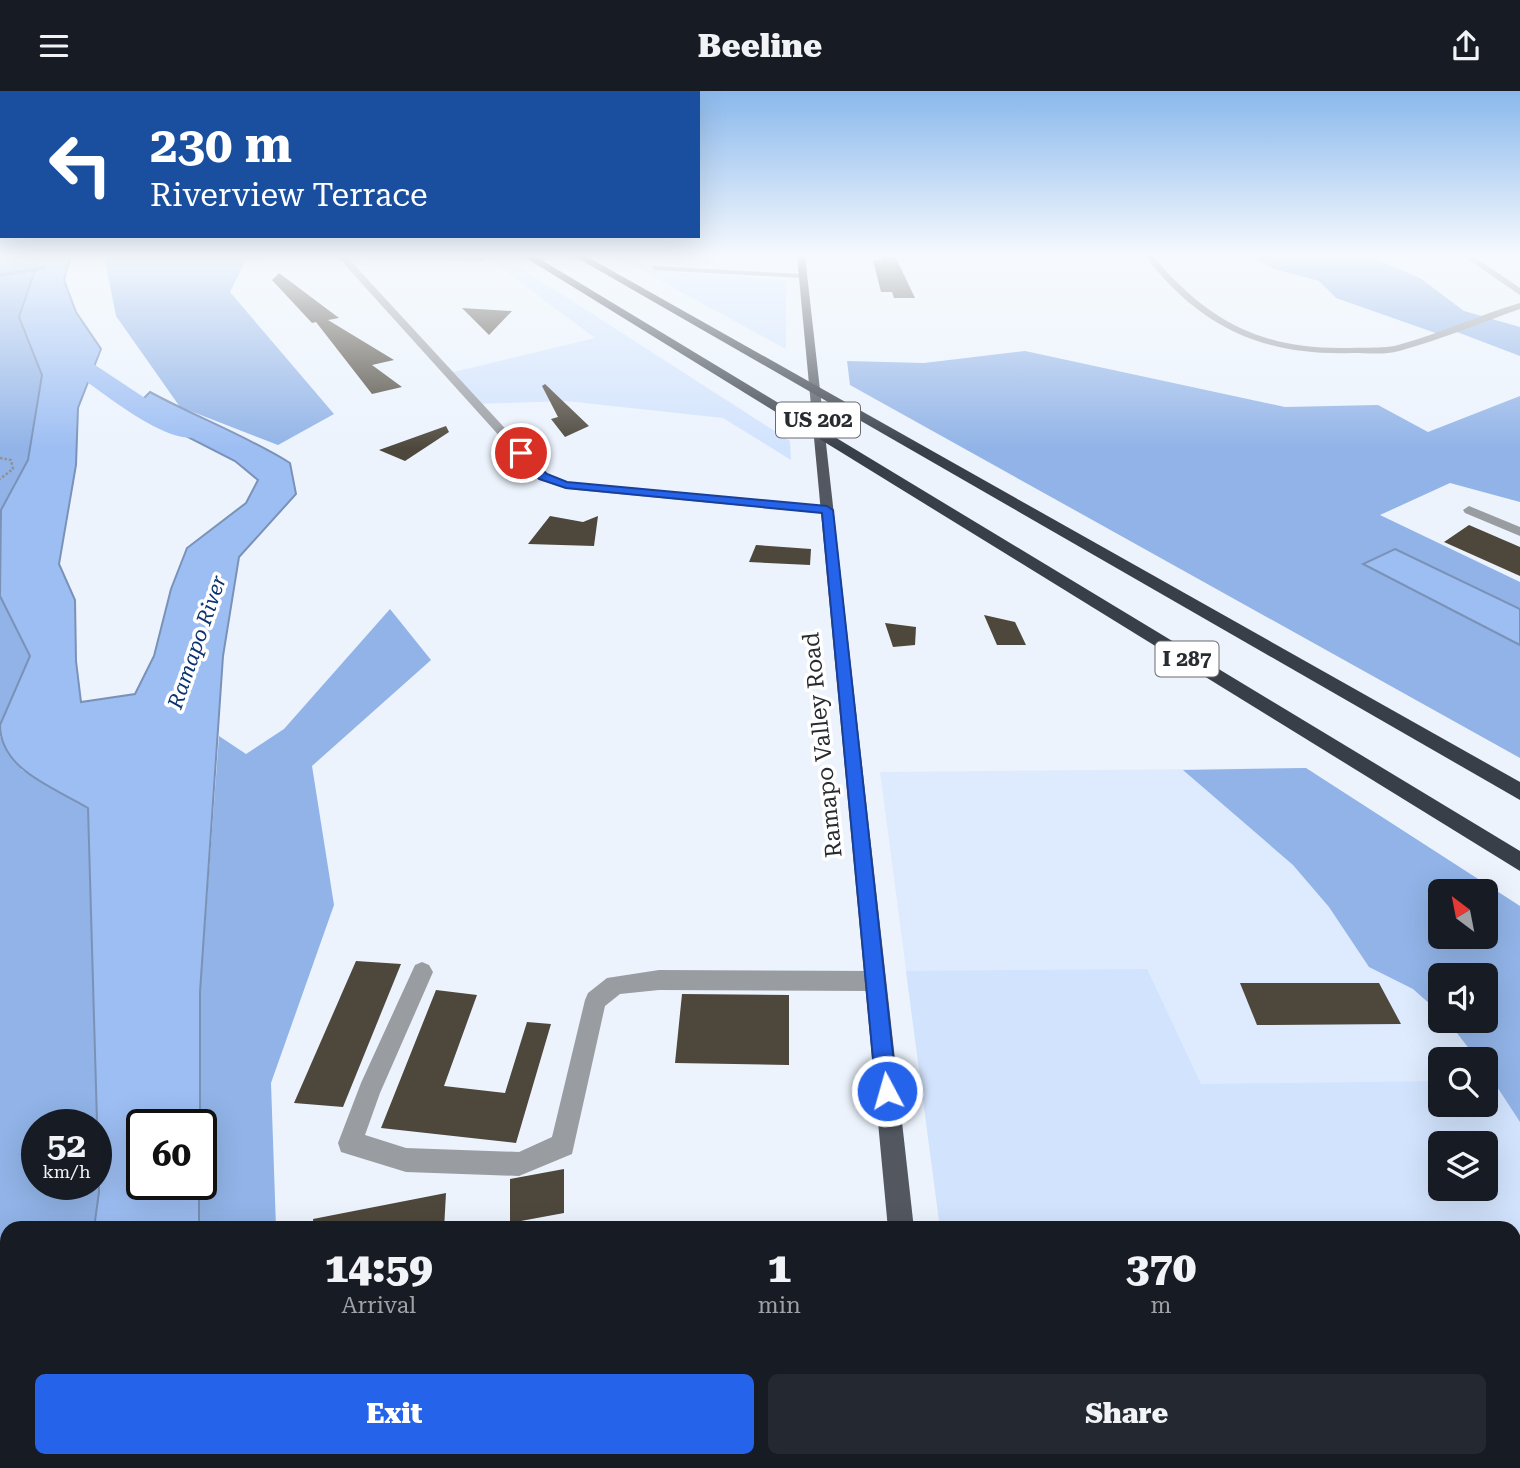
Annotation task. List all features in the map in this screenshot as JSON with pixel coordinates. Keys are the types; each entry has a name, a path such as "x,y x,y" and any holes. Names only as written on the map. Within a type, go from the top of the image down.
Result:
{"highway":[{"name":"I 287","path":"633,320 1520,862"},
{"name":"I 287","path":"692,320 1520,792"}],"main road":[{"name":"Ramapo Valley Road","path":"807,320 900,1221"}],"street":[{"path":"400,320 543,477 566,485 827,510"},
{"path":"1216,320 1240,333 1293,347 1332,351 1396,349 1479,320"},
{"path":"1469,510 1520,532"},
{"path":"422,972 369,1091 350,1143 406,1160 519,1164 563,1145 574,1085 596,1000 615,985 659,980 875,981"}],"path":[{"path":"0,458 11,460 13,469 0,479"}],"shaded area":[{"path":"0,320 20,320 43,375 28,460 0,516"},
{"path":"119,320 254,320 334,414 278,445 180,407"},
{"path":"571,320 602,320 790,441 791,460 723,418 566,401 476,404 445,374 595,338"},
{"path":"733,320 786,320 786,349"},
{"path":"1399,320 1496,320 1520,327 1520,356 1457,332 1444,336"},
{"path":"1025,351 1285,407 1378,405 1428,432 1520,396 1520,502 1450,483 1380,515 1520,582 1520,758 850,385 847,361 924,363"},
{"path":"0,596 30,656 0,725"},
{"path":"390,609 431,660 312,766 334,905 271,1083 276,1221 199,1221 199,1200 217,1200 217,1109 200,1109 200,992 219,736 246,754 284,729"},
{"path":"0,736 22,770 88,808 97,1109 21,1109 21,1200 98,1200 95,1221 0,1221"},
{"path":"1306,768 1478,879 1428,879 1428,949 1498,949 1498,892 1520,906 1520,1221 939,1221 880,772"},
{"path":"1306,768 1478,879 1428,879 1428,949 1498,949 1498,892 1520,906 1520,1122 1498,1088 1498,1047 1468,1047 1457,1033 1498,1033 1498,963 1428,963 1428,1002 1413,989 1369,967 1329,907 1293,865 1183,770"},
{"path":"1147,969 1201,1084 1428,1081 1428,1117 1498,1117 1498,1087 1520,1122 1520,1221 939,1221 906,971"}],"water":[{"path":"20,320 82,320 101,349 78,408 76,465 59,564 75,600 76,661 81,702 135,694 154,656 171,589 187,548 246,503 258,480 235,461 133,409 150,392 290,463 296,494 239,557 223,656 200,992 200,1109 126,1109 126,1200 199,1200 199,1221 95,1221 98,1200 112,1200 112,1109 97,1109 88,808 46,785 19,766 2,741 0,725 30,656 0,596 1,510 28,460 42,375"},
{"path":"1395,549 1520,609 1520,645 1363,564"}],"building":[{"path":"309,320 328,320 394,360 372,365 402,387 372,394 316,322"},
{"path":"474,320 503,320 489,335"},
{"path":"545,384 589,426 565,437 551,419 558,417 542,386"},
{"path":"446,426 449,432 405,461 379,450"},
{"path":"550,516 583,522 598,516 594,546 528,544"},
{"path":"1469,525 1520,547 1520,576 1444,542"},
{"path":"756,545 811,549 810,565 749,562"},
{"path":"984,615 1015,622 1026,645 997,645"},
{"path":"885,623 916,627 915,645 893,647"},
{"path":"356,961 401,964 343,1107 294,1103"},
{"path":"1240,983 1379,983 1401,1024 1257,1025"},
{"path":"436,990 477,995 444,1086 505,1093 527,1022 551,1024 516,1143 381,1128"},
{"path":"682,994 789,995 789,1065 675,1063"},
{"path":"564,1169 564,1213 510,1221 510,1179"},
{"path":"446,1193 444,1221 313,1219"}],"waterway":[{"name":"Ramapo River","path":"72,360 151,413 187,431"}],"route":[{"path":"521,453 543,477 566,485 827,510 887,1091"}]}
